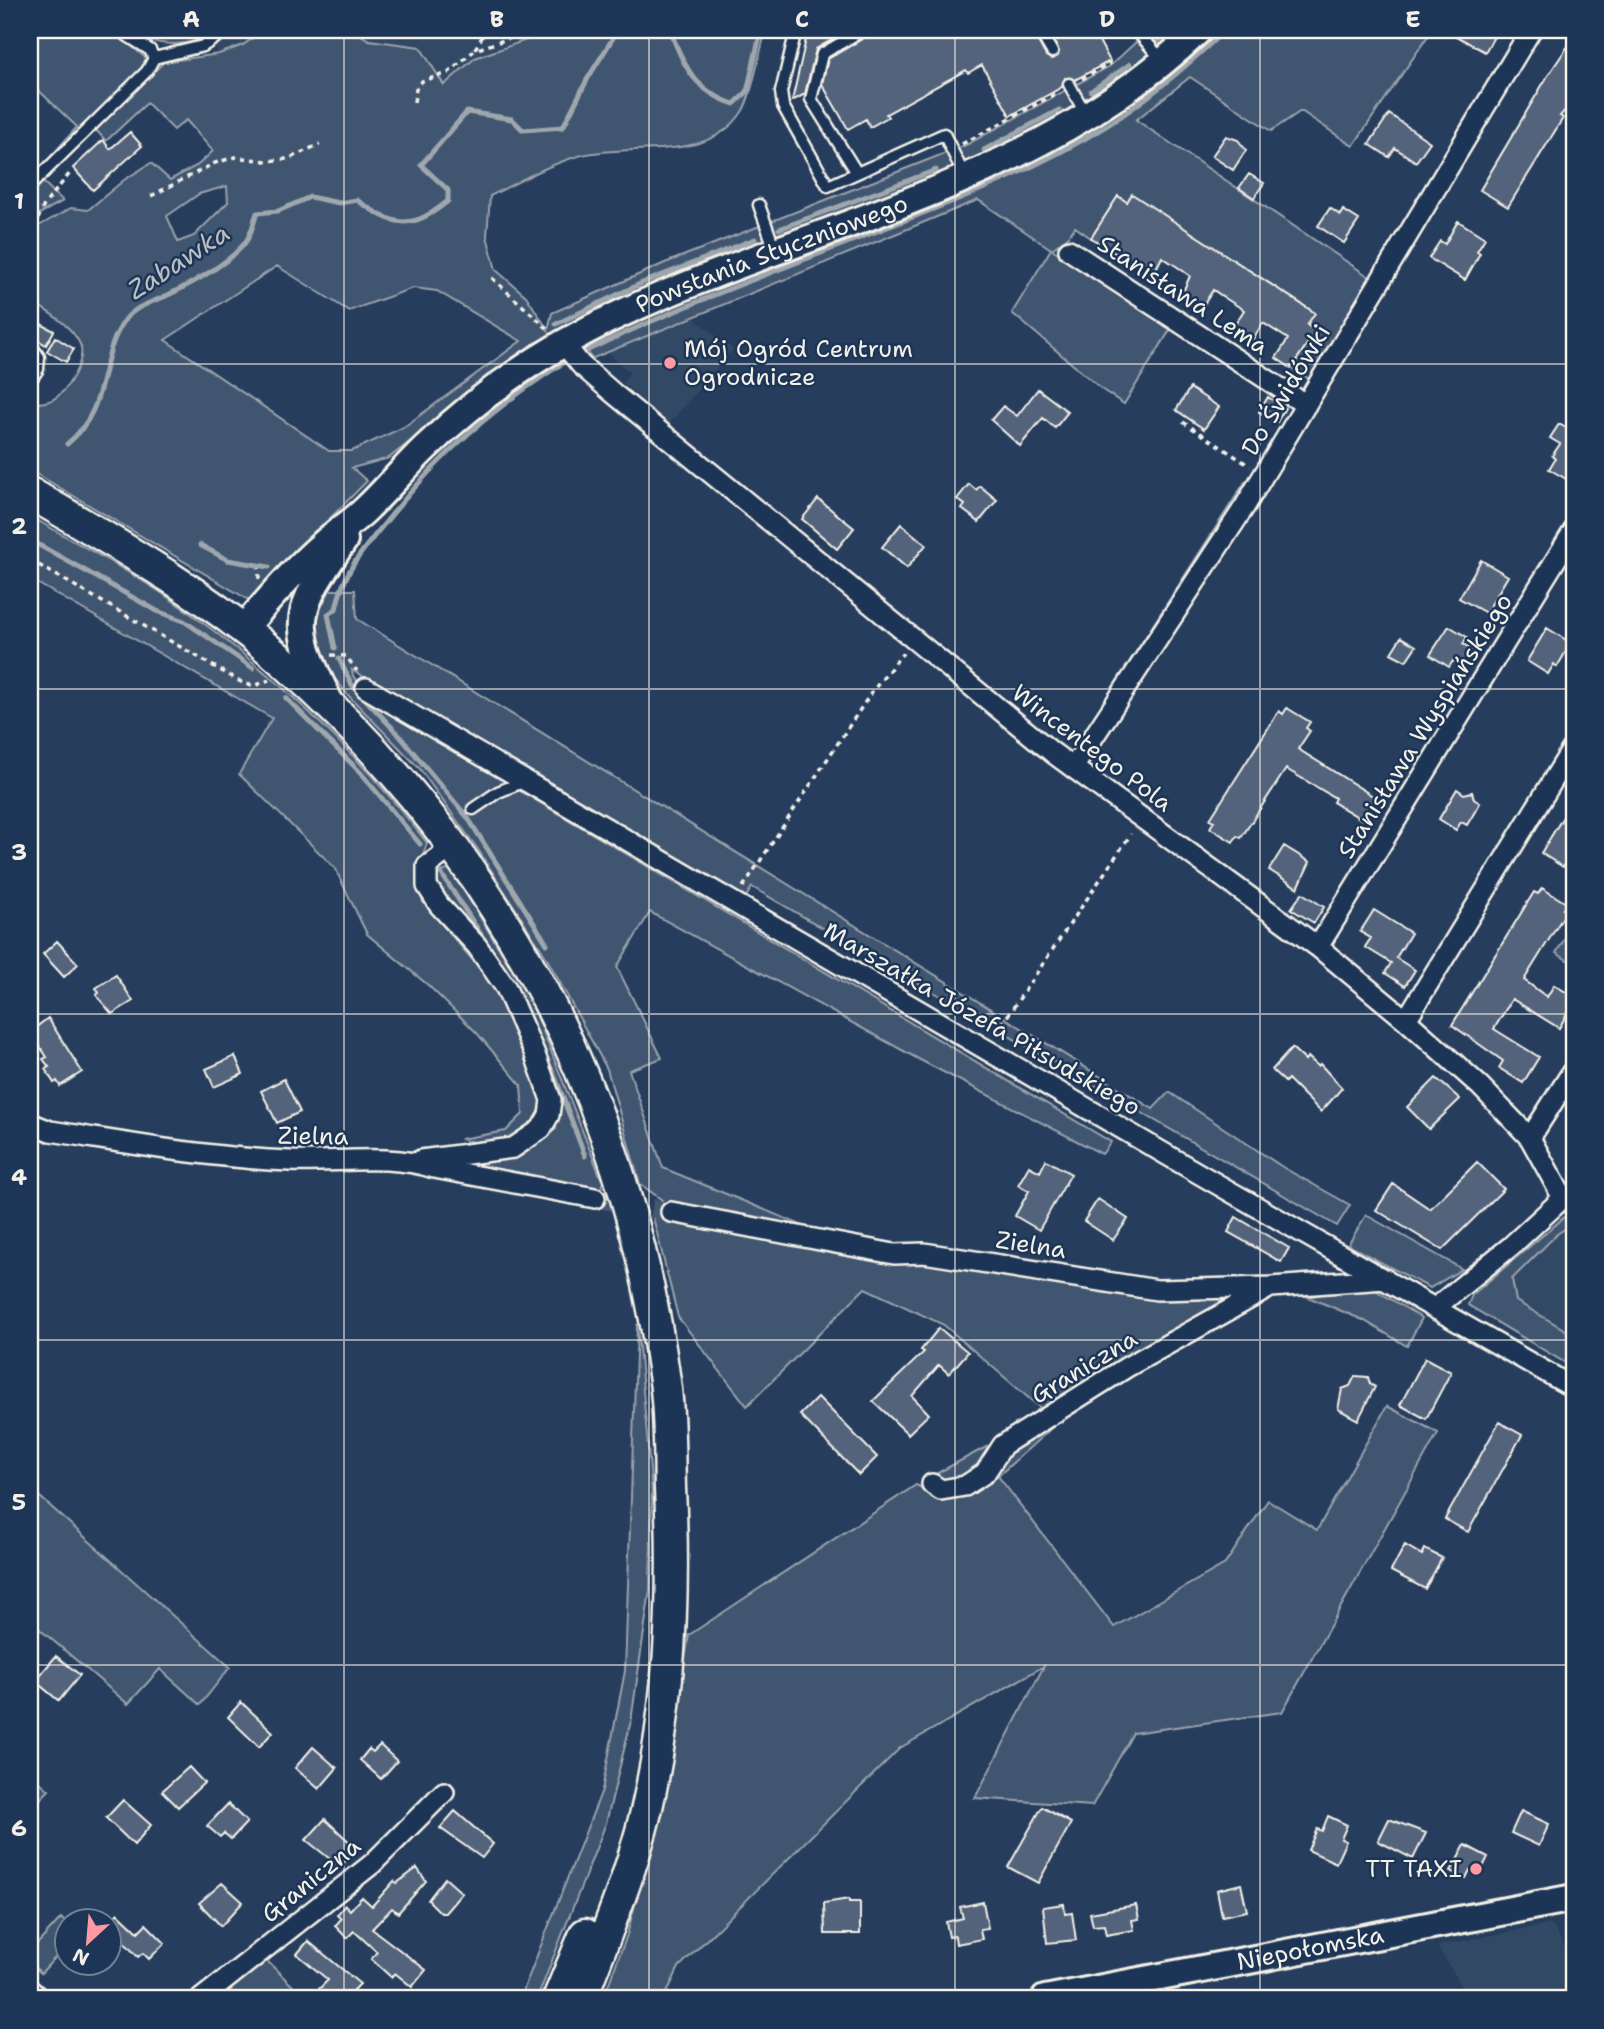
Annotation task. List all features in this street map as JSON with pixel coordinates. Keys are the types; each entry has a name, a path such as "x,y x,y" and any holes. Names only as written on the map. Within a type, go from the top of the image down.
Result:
{"main road":[{"name":"Powstania Styczniowego","path":"243,629 321,546 365,510 427,446 494,389 564,344 619,314 1010,158 1086,116 1163,62 1199,30"},
{"path":"30,493 131,552 243,629 332,707 414,795 526,958 568,1039 604,1126 633,1217 665,1384 673,1549 671,1646 651,1790 634,1854 581,1999"},
{"name":"Powstania Styczniowego","path":"332,707 302,638 303,618 313,586 365,510"},
{"path":"558,1999 603,1889 630,1798 673,1549"},
{"name":"Niepołomska","path":"1045,1999 1574,1898"}],"street":[{"name":"Do Świdówki","path":"1073,768 1140,671 1264,475 1531,30"},
{"name":"Stanisława Lema","path":"1069,250 1306,405"},
{"name":"Wincentego Pola","path":"564,344 581,365 613,393 1073,768 1318,947 1406,1020 1480,1086 1530,1138 1569,1195"},
{"name":"Stanisława Wyspiańskiego","path":"1318,947 1574,530"},
{"name":"Marszałka Józefa Piłsudskiego","path":"366,688 734,904 1574,1388"},
{"path":"1406,1020 1574,746"},
{"path":"414,1161 513,1148 541,1129 549,1115 551,1100 534,1052 506,988 427,886 427,866 452,847"},
{"path":"1530,1138 1574,1069"},
{"name":"Zielna","path":"30,1123 50,1131 208,1154 289,1161 414,1161 434,1168 595,1198"},
{"path":"1435,1308 1569,1195"},
{"name":"Zielna","path":"671,1212 894,1254 924,1253 1157,1290 1271,1287 1386,1279"},
{"name":"Graniczna","path":"932,1484 942,1490 965,1486 985,1473 1003,1445 1127,1367 1271,1287"},
{"name":"Graniczna","path":"201,1999 372,1864 444,1792"},
{"path":"30,1990 40,1999"}],"lane":[{"path":"118,30 150,50 154,58"},
{"path":"30,186 147,71 154,58 203,46 227,30"},
{"path":"796,30 781,92 783,106 828,186 944,134 965,177"},
{"path":"857,173 811,99 822,54 863,30"},
{"path":"1039,30 1052,52"},
{"path":"1136,30 1163,62"},
{"path":"1069,85 1086,116"},
{"path":"759,205 776,251"},
{"path":"30,344 39,357 38,369 30,381"},
{"path":"473,809 498,792 526,780"}],"path":[{"path":"414,102 418,84 448,73 475,50 486,30"},
{"path":"475,50 533,30"},
{"path":"952,150 1036,101 1111,63"},
{"path":"151,196 215,163 235,157 266,161 288,159 320,144"},
{"path":"38,219 44,205 71,172"},
{"path":"492,278 564,344"},
{"path":"1183,422 1264,475"},
{"path":"30,560 241,682 254,686 266,684 285,664"},
{"path":"734,904 871,693 914,639"},
{"path":"325,652 345,656 366,688"},
{"path":"987,1050 1032,977 1142,819"}],"shaded area":[{"path":"30,30 112,30 147,59 145,66 30,180 77,127 30,82"},
{"path":"128,30 214,30 194,41 171,44 148,40"},
{"path":"214,30 277,30 260,33 243,45 219,54 208,35"},
{"path":"277,30 353,30 369,40 420,47 444,85 475,58 555,30 766,30 746,105 727,129 709,139 689,145 582,155 546,168 490,196 487,236 496,270 526,296 548,330 552,313 665,263 966,145 1110,66 1149,30 1185,30 1072,115 998,152 697,270 476,389 389,458 352,468 367,481 249,600 30,470 30,404 52,400 63,391 78,367 81,351 80,344 71,330 30,300 30,231 71,208 88,210 124,180 151,163 170,180 198,165 213,151 186,120 174,130 147,103 106,141 95,129 164,62 219,54 243,45 260,33","holes":["227,186 228,202 194,236 178,242 167,216 199,194","277,266 349,311 413,288 437,291 521,341 404,427 352,451 329,451 165,340"]},
{"path":"353,30 555,30 475,58 444,85 420,47 369,40"},
{"path":"1219,30 1432,30 1353,146 1301,111 1271,131 1190,77 1136,120 1371,278 1309,379 1291,368 1316,331 1307,325 1314,312 1283,292 1257,292 1264,280 1132,195 1127,202 1118,197 1091,238 1075,227 1068,237 1052,249 1172,327 1124,404 1104,391 1012,313 1051,249 978,200 591,359 585,343 685,299 1011,171 1090,130 1160,79"},
{"path":"42,181 63,201 30,219 30,192"},
{"name":"Mój Ogród Centrum Ogrodnicze","path":"693,317 733,350 669,424 622,382 630,373 607,352"},
{"path":"1245,482 1250,486 1075,760 1069,756"},
{"path":"30,516 163,594 236,649 338,740 427,843 417,873 423,902 505,998 525,1045 541,1103 535,1123 518,1138 488,1145 460,1139 506,1131 523,1114 521,1085 477,1033 429,986 367,934 335,868 239,774 272,718 30,579"},
{"path":"330,590 355,590 357,619 1153,1109 1169,1092 1284,1168 1350,1205 1337,1226 752,887 746,897 352,670 353,676 381,708 1111,1142 1102,1154 922,1061 650,912 617,967 662,1058 629,1070 663,1168 811,1229 810,1234 660,1206 662,1200 640,1184 607,1069 546,957 479,851 419,768 348,695 317,656 310,628"},
{"path":"451,869 532,1003 603,1183 599,1191 453,1163 495,1157 520,1150 556,1129 554,1095 546,1063 533,1031 497,971 436,889 435,874"},
{"path":"1574,924 1574,964 1556,953"},
{"path":"1574,1209 1574,1223 1557,1234 1512,1279 1516,1301 1574,1335 1574,1368 1468,1305 1472,1295"},
{"path":"1366,1215 1462,1269 1430,1288 1348,1245"},
{"path":"653,1217 841,1250 881,1262 925,1261 1238,1297 1046,1413 944,1325 865,1288 747,1406 678,1317"},
{"path":"1574,1223 1574,1335 1516,1301 1512,1279 1557,1234"},
{"path":"1367,1285 1422,1318 1407,1346 1363,1320 1308,1297"},
{"path":"637,1324 652,1491 650,1590 631,1721 606,1823 537,1999 520,1999 602,1790 625,1671"},
{"path":"1387,1406 1438,1433 1282,1712 1133,1733 1092,1806 975,1798 1044,1666 900,1748 679,1967 664,1999 603,1999 627,1935 662,1801 689,1635 916,1485 947,1500 967,1495 995,1473 1010,1453 1057,1423 998,1476 1114,1627 1225,1564 1268,1500 1317,1530"},
{"path":"1003,1438 976,1474 943,1485 930,1477"},
{"path":"30,1488 230,1667 200,1705 160,1669 128,1704 30,1621"},
{"path":"32,1775 49,1790 30,1810 30,1777"},
{"path":"1551,1924 1574,1961 1574,1999 1470,1999 1437,1946"},
{"path":"52,1928 52,1961 41,1973 30,1963 30,1952"},
{"path":"264,1958 306,1999 212,1999"}],"building":[{"path":"808,30 849,30 816,49 805,94 792,101"},
{"path":"870,30 1032,30 1046,56 1051,59 1058,56 1059,51 1047,30 1093,30 1110,61 1075,80 1065,78 1062,87 1010,116 982,65 968,73 966,70 886,114 888,117 870,127 866,119 848,129 822,84 828,59 867,36"},
{"path":"1445,30 1498,30 1485,52"},
{"path":"1574,37 1574,100 1560,116 1563,118 1508,207 1480,190"},
{"path":"1389,114 1430,142 1416,162 1395,148 1389,157 1369,144"},
{"path":"130,132 142,146 93,190 73,168 103,140 110,149"},
{"path":"1226,136 1238,140 1246,150 1233,170 1212,156"},
{"path":"1249,174 1264,183 1254,198 1239,188"},
{"path":"1132,194 1315,313 1307,325 1316,331 1291,368 1276,358 1288,339 1263,323 1251,342 1232,329 1244,310 1213,290 1201,309 1181,296 1190,276 1162,257 1152,277 1091,238 1118,196 1127,202"},
{"path":"1330,208 1340,215 1343,210 1359,220 1344,243 1318,226"},
{"path":"1458,221 1485,238 1465,280 1429,258 1440,241 1445,244"},
{"path":"30,318 54,331 46,345 30,335"},
{"path":"55,337 74,349 66,362 47,351"},
{"path":"1190,388 1219,407 1204,429 1176,410"},
{"path":"1038,389 1068,412 1055,428 1043,418 1020,446 991,420 1003,406 1017,416"},
{"path":"1268,397 1285,408 1277,422 1259,412"},
{"path":"1574,420 1574,466 1566,479 1549,469 1555,459 1552,456 1560,444 1550,438 1559,424 1568,429"},
{"path":"969,484 976,490 980,486 997,500 979,522 962,509 965,505 957,499"},
{"path":"818,499 854,528 837,549 802,519"},
{"path":"901,524 926,545 907,568 882,547"},
{"path":"1481,560 1508,576 1486,613 1459,598"},
{"path":"1449,626 1467,637 1463,644 1472,649 1462,666 1453,661 1449,667 1430,655"},
{"path":"1547,628 1571,643 1557,667 1554,664 1548,674 1527,661"},
{"path":"1401,637 1416,646 1406,661 1391,653"},
{"path":"1287,708 1310,722 1306,728 1310,731 1298,749 1376,798 1363,820 1333,802 1335,798 1286,769 1241,838 1237,836 1233,842 1210,828 1214,821 1210,819 1279,711 1283,714"},
{"path":"1457,789 1464,794 1472,792 1474,799 1480,803 1467,825 1461,822 1456,830 1439,819"},
{"path":"1563,817 1574,824 1574,854 1563,867 1541,853"},
{"path":"1284,846 1310,862 1298,888 1269,870"},
{"path":"1542,888 1566,903 1563,909 1566,912 1524,980 1547,997 1554,985 1574,997 1574,1002 1559,1028 1512,999 1494,1029 1539,1057 1523,1083 1499,1068 1503,1061 1452,1025 1534,892 1538,894"},
{"path":"1302,893 1324,907 1314,923 1291,909"},
{"path":"1374,910 1411,933 1396,958 1415,970 1405,986 1385,973 1391,963 1365,947 1371,938 1360,932"},
{"path":"57,941 78,964 64,977 43,954"},
{"path":"116,975 133,1001 112,1014 96,995 99,993 96,988"},
{"path":"48,1018 82,1072 60,1086 57,1081 54,1083 45,1069 49,1067 43,1059 47,1057 30,1032"},
{"path":"1292,1048 1305,1060 1308,1057 1318,1066 1320,1064 1342,1088 1321,1112 1288,1079 1285,1082 1272,1070"},
{"path":"235,1056 243,1074 214,1087 206,1069"},
{"path":"1436,1078 1460,1099 1429,1129 1407,1107"},
{"path":"284,1079 300,1112 277,1123 261,1091"},
{"path":"1046,1160 1071,1174 1039,1230 1015,1216 1029,1191 1018,1185 1029,1166 1040,1172"},
{"path":"1477,1162 1504,1189 1442,1250 1376,1210 1393,1184 1430,1209"},
{"path":"1098,1199 1128,1219 1113,1240 1084,1221"},
{"path":"1236,1217 1289,1248 1281,1262 1228,1232"},
{"path":"939,1328 968,1352 949,1374 939,1365 912,1396 929,1414 908,1434 873,1401 924,1352 921,1350"},
{"path":"1425,1358 1451,1372 1426,1419 1400,1405"},
{"path":"1355,1376 1368,1377 1370,1384 1375,1387 1358,1420 1338,1409 1342,1389 1350,1386"},
{"path":"818,1397 877,1457 859,1475 800,1415"},
{"path":"1499,1422 1522,1435 1468,1532 1445,1519"},
{"path":"1405,1545 1422,1555 1425,1549 1442,1558 1425,1589 1391,1571"},
{"path":"56,1656 80,1675 59,1701 35,1681"},
{"path":"241,1702 273,1732 259,1747 228,1717"},
{"path":"380,1745 397,1761 381,1779 360,1760 369,1749 373,1752"},
{"path":"313,1747 337,1768 319,1789 295,1768"},
{"path":"189,1767 204,1783 178,1807 162,1791"},
{"path":"123,1800 151,1825 134,1845 106,1818"},
{"path":"228,1804 247,1822 231,1839 224,1833 220,1837 207,1826"},
{"path":"1042,1807 1071,1823 1038,1883 1008,1867"},
{"path":"455,1811 493,1844 482,1858 440,1828"},
{"path":"1521,1811 1549,1824 1539,1846 1511,1833"},
{"path":"1328,1816 1347,1825 1341,1839 1346,1841 1336,1863 1308,1850 1317,1829 1322,1831"},
{"path":"325,1819 357,1849 340,1867 306,1840"},
{"path":"1389,1819 1426,1833 1413,1859 1378,1841"},
{"path":"1465,1845 1488,1857 1479,1875 1470,1870 1466,1878 1451,1871"},
{"path":"417,1868 426,1881 398,1913 392,1908 372,1929 426,1970 412,1987 395,1973 391,1977 371,1959 377,1952 354,1931 347,1938 335,1926 341,1919 337,1915 345,1905 350,1910 362,1897 372,1906 394,1881 397,1883"},
{"path":"445,1878 462,1893 445,1913 441,1913 428,1900"},
{"path":"222,1883 243,1902 221,1926 199,1903"},
{"path":"1241,1884 1247,1911 1222,1916 1217,1890"},
{"path":"849,1899 849,1902 860,1902 860,1934 825,1934 824,1903"},
{"path":"983,1902 988,1928 980,1929 982,1939 956,1944 955,1936 949,1937 946,1922 963,1918 960,1907"},
{"path":"1064,1904 1065,1914 1072,1913 1076,1940 1047,1943 1043,1907"},
{"path":"1136,1905 1139,1919 1132,1920 1134,1930 1106,1935 1104,1925 1093,1926 1090,1913"},
{"path":"122,1917 138,1932 146,1924 165,1943 149,1959 143,1953 138,1957 122,1940"},
{"path":"308,1941 360,1984 345,1999 325,1999 317,1991 328,1980 297,1954"}],"waterway":[{"name":"Zabawka","path":"67,444 91,415 110,350 129,315 189,284 234,254 248,238 257,213 278,211 310,197 339,203 357,200 382,216 403,222 424,217 448,201 448,190 421,165 467,112 512,119 523,130 563,127 588,78 618,30"},
{"name":"Zabawka","path":"670,30 680,55 700,85 734,104 747,92 761,30"},
{"path":"1156,43 1170,30"},
{"path":"586,351 693,304 964,197 1050,157 1138,105 1225,30"},
{"path":"1091,91 1130,64"},
{"path":"984,150 1059,110"},
{"path":"779,229 936,170"},
{"path":"556,324 642,283 755,239"},
{"path":"335,648 328,614 336,609 344,582 371,540 448,452 514,397 563,363"},
{"path":"30,540 157,611 184,621 253,668"},
{"path":"200,545 228,560 269,567"},
{"path":"339,659 352,685 399,735 468,818 547,944"},
{"path":"286,698 360,772 420,844"},
{"path":"441,873 514,985"},
{"path":"520,997 585,1156"}],"tunnel":[{"path":"595,1198 671,1212"}],"place":[{"name":"Mój Ogród Centrum Ogrodnicze","path":"670,363"},
{"name":"TT TAXI","path":"1476,1869"}]}
